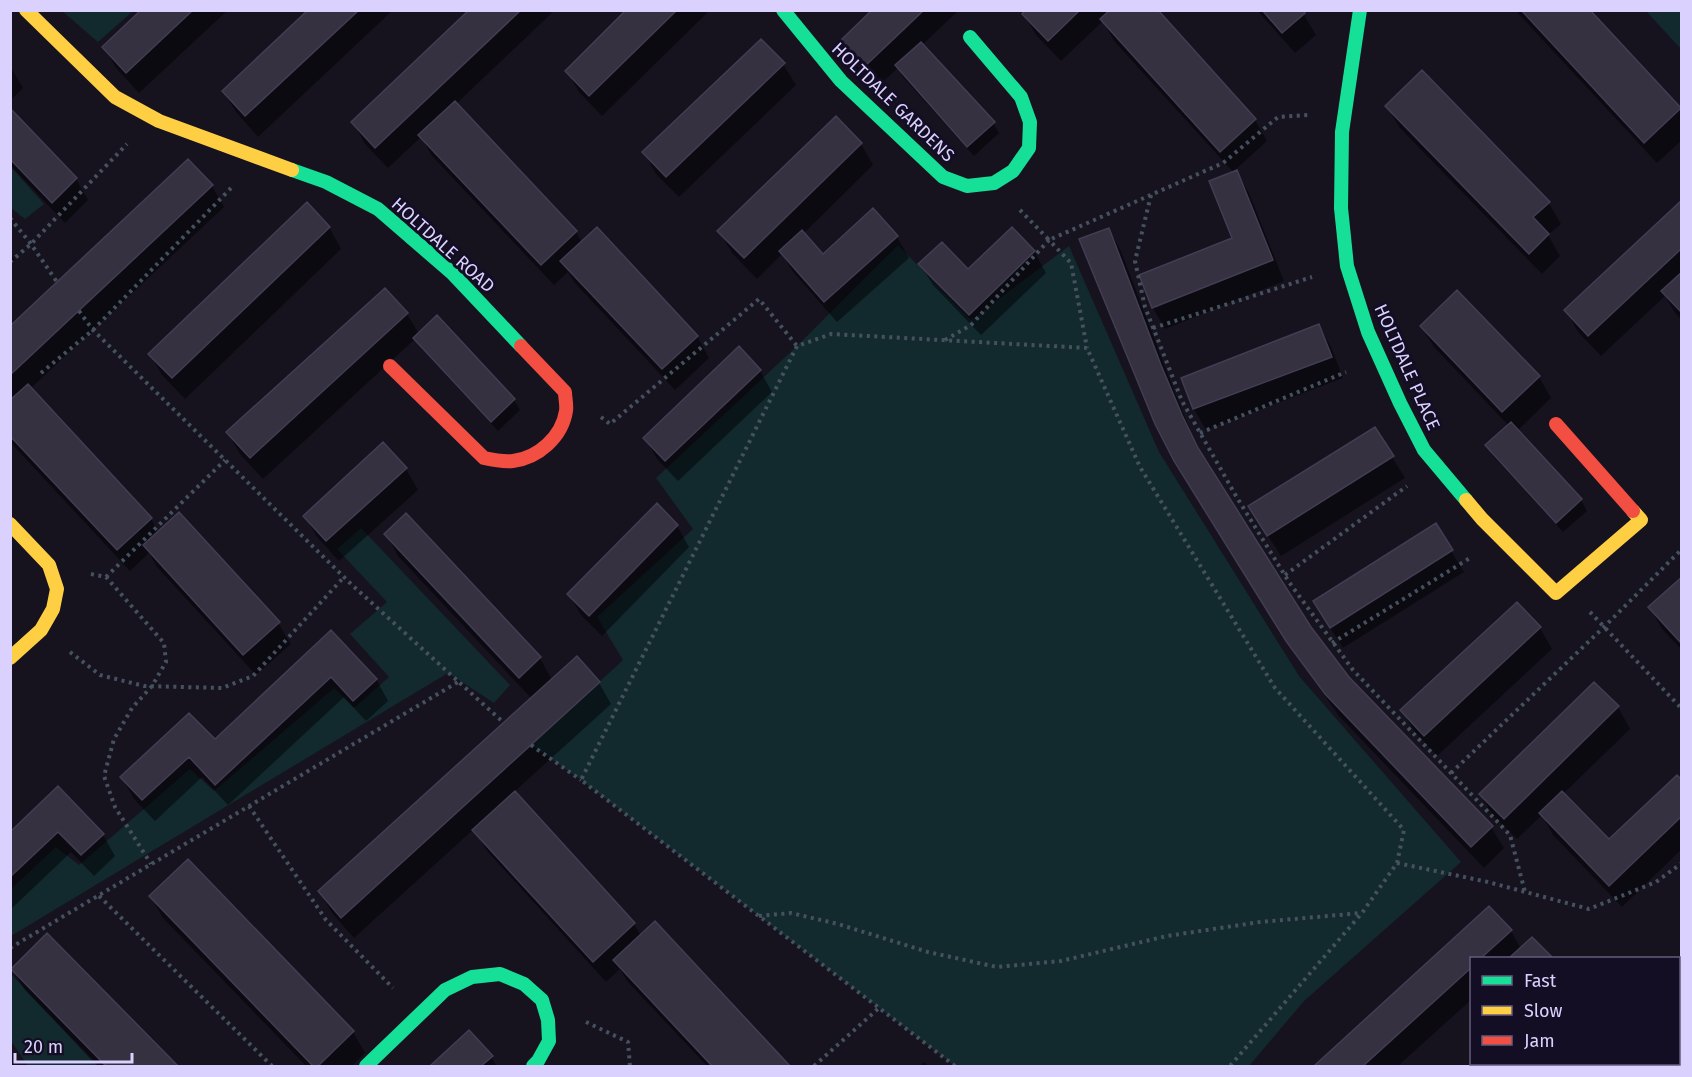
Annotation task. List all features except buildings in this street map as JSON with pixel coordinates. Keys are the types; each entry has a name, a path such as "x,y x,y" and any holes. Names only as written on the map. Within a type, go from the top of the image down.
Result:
{"street":[{"name":"HOLTDALE ROAD","path":"26,10 115,97 152,117 327,182 378,209 452,273 565,392"},
{"name":"HOLTDALE GARDENS","path":"783,10 841,81 943,177 967,186 994,183"},
{"name":"HOLTDALE PLACE","path":"1360,10 1342,132 1341,208 1347,266 1368,332 1400,404 1424,450 1482,519 1556,593 1565,586"},
{"path":"970,37 1021,97 1030,122 1029,148 1013,171 994,183"},
{"path":"390,366 484,458 517,460 539,453 556,436 566,411 565,392"},
{"path":"1556,424 1641,520 1565,586"},
{"path":"10,524 49,565 57,589 52,609 41,630 10,658"},
{"path":"366,1066 446,990 472,977 500,974 524,984 542,1000 548,1020 549,1041 533,1066"}],"path":[{"path":"944,340 970,325 1049,240 1223,164 1278,117 1345,114"},
{"path":"10,262 31,244 152,117"},
{"path":"42,373 93,330 260,159"},
{"path":"994,183 1071,263 1087,348 1140,467 1275,688 1404,830 1397,863 1362,913 1232,1066"},
{"path":"1151,195 1135,261 1145,308 1182,401 1236,496 1285,575 1332,643 1353,670 1510,835 1525,892"},
{"path":"10,218 57,282"},
{"path":"1153,328 1347,266"},
{"path":"565,392 610,424 759,299 797,346"},
{"path":"79,311 93,330 344,577 504,723"},
{"path":"581,780 797,346 831,334 1087,348"},
{"path":"1200,433 1380,358"},
{"path":"106,577 225,460"},
{"path":"1285,575 1436,464"},
{"path":"1332,643 1502,538"},
{"path":"1451,773 1682,549"},
{"path":"49,565 106,577 164,643 166,662 152,686 132,708 114,739 104,776 115,807 151,864"},
{"path":"41,630 100,675 152,686 222,688 253,676 344,577"},
{"path":"1565,586 1682,709"},
{"path":"10,948 458,682"},
{"path":"531,745 581,780 955,1066"},
{"path":"249,806 326,920 420,1015"},
{"path":"1397,863 1488,882 1590,909 1656,882 1682,863"},
{"path":"99,896 272,1066"},
{"path":"759,916 791,913 838,924 928,952 997,967 1061,961 1167,936 1260,922 1362,913"},
{"path":"814,1066 879,1008"},
{"path":"585,1021 628,1042 630,1066"}],"green space":[{"path":"62,11 133,11 98,42"},
{"path":"1646,11 1681,11 1681,49"},
{"path":"11,167 44,204 25,219 11,208"},
{"path":"898,245 971,320 1069,246 1159,452 1299,676 1461,862 1304,1001 1249,1066 955,1066 581,780 531,745 623,660 597,617 693,529 656,478 797,346"},
{"path":"361,528 510,685 494,703 448,673 11,936 11,889 56,847 79,865 190,769 214,791 334,688 354,708 389,677 350,634 387,602 337,549"},
{"path":"11,974 97,1066 28,1066 11,1041"}],"traffic: fast":[{"path":"783,10 841,81 943,177 967,186 994,183 1013,171 1029,148 1030,122 1021,97 970,37"},
{"path":"1360,10 1342,132 1341,208 1347,266 1368,332 1400,403 1424,450 1466,500"},
{"path":"292,170 326,182 378,209 452,273 521,346"},
{"path":"366,1066 445,990 472,977 500,974 524,984 542,1000 548,1020 549,1041 533,1066"}],"traffic: slow":[{"path":"26,10 115,97 159,121 292,170"},
{"path":"1466,500 1556,593 1641,520 1633,511"},
{"path":"10,524 49,565 57,589 53,609 41,630 10,658"}],"traffic: jam":[{"path":"390,366 484,458 513,461 531,456 547,445 560,429 566,409 565,392 521,346"},
{"path":"1556,424 1633,511"}]}
